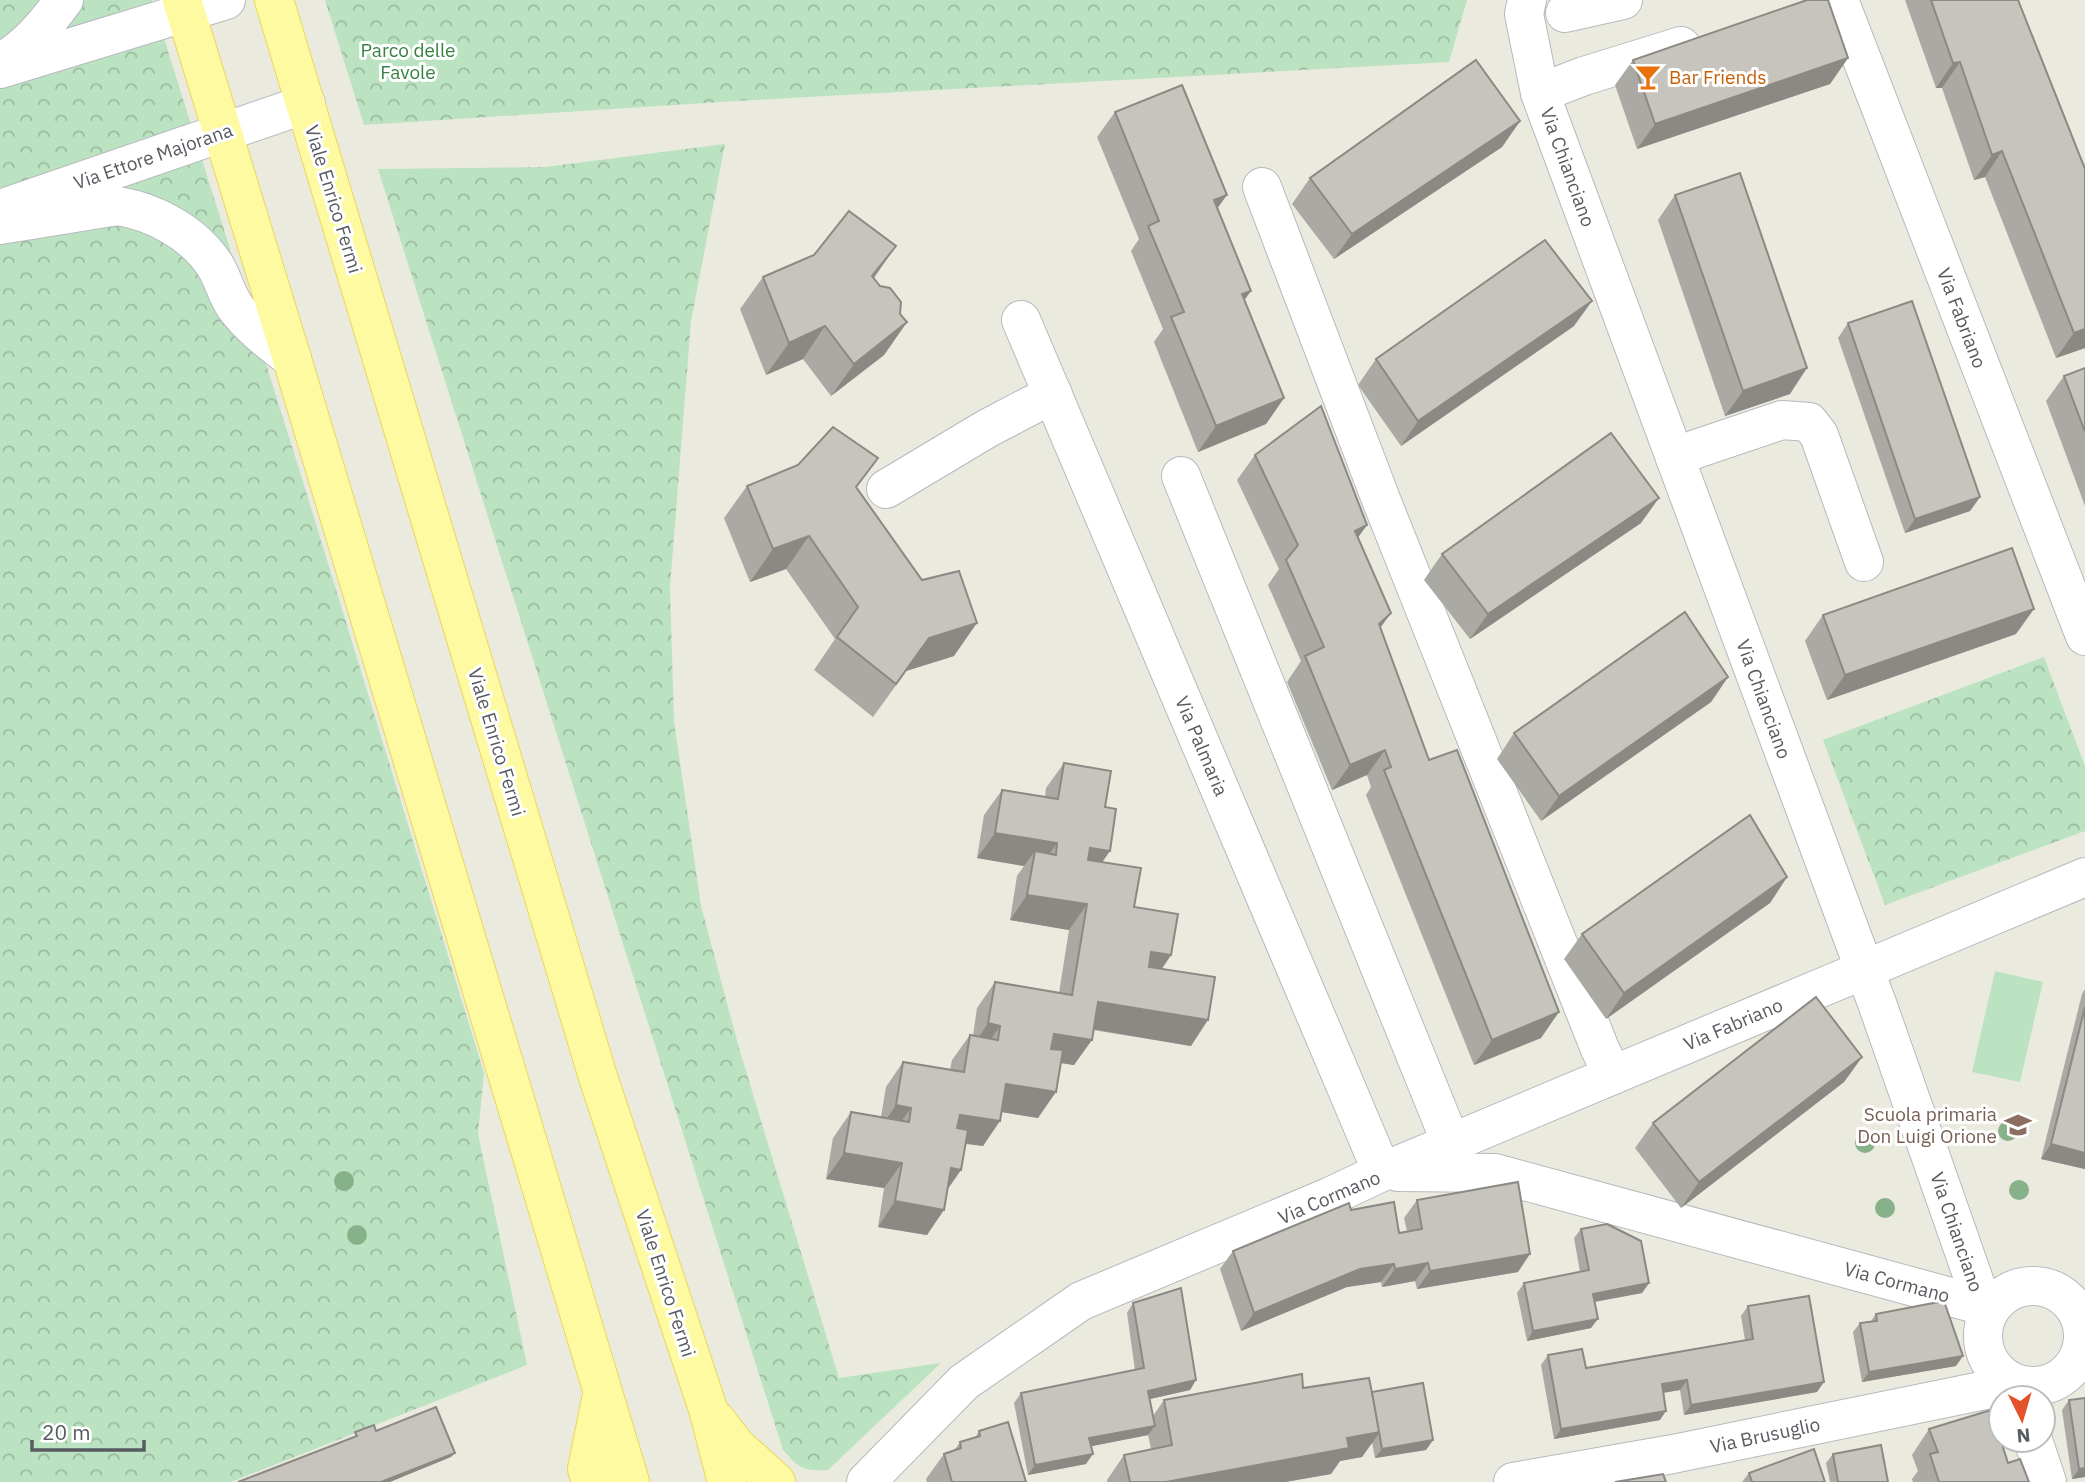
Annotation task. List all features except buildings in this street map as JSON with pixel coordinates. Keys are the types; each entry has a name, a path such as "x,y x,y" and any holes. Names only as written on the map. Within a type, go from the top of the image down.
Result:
{"main road":[{"name":"Viale Enrico Fermi","path":"274,0 598,1077 708,1409 727,1482"},
{"path":"184,7 630,1482"},
{"path":"591,1482 587,1469 603,1390"},
{"path":"708,1409 736,1446 776,1482"}],"street":[{"path":"0,63 21,48 64,0"},
{"path":"0,69 184,7 226,0"},
{"name":"Via Chianciano","path":"1527,0 1524,14 1540,93 1987,1307"},
{"path":"1565,13 1623,0"},
{"name":"Via Fabriano","path":"1825,3 2085,636"},
{"path":"1540,93 1584,76 1714,36"},
{"name":"Via Ettore Majorana","path":"0,209 306,104"},
{"path":"1262,187 1382,502 1590,1024 1613,1075"},
{"name":"Via Ettore Majorana","path":"0,225 118,206 137,209 183,233 202,248 215,265 236,307 270,342 292,359"},
{"name":"Via Palmaria","path":"1021,320 1382,1172"},
{"path":"886,489 988,428 1053,394"},
{"path":"1675,458 1782,420 1809,422 1819,435 1864,562"},
{"path":"1181,476 1451,1143"},
{"name":"Via Fabriano","path":"1382,1172 2085,877"},
{"name":"Via Cormano","path":"866,1482 964,1382 1081,1301 1382,1172 1495,1173 1987,1307"},
{"name":"Via Brusuglio","path":"1987,1307 2016,1289 2028,1286 2040,1287 2063,1296 2072,1304 2083,1322 2081,1352 2068,1373 2049,1384"},
{"path":"1987,1307 1982,1340 1985,1353 1990,1364 2010,1384"},
{"name":"Via Brusuglio","path":"1513,1482 1677,1468 1987,1398"},
{"path":"2038,1454 2047,1482"}],"green space":[{"path":"0,0 152,0 484,1073 478,1134 527,1365 231,1482 0,1482"},
{"name":"Parco delle Favole","path":"325,0 1467,0 1449,62 736,101 364,125"},
{"path":"725,144 691,321 670,587 674,721 701,906 739,1048 839,1378 941,1363 828,1470 802,1468 783,1450 378,169 545,167"},
{"path":"2044,657 2085,766 2085,831 1885,905 1823,740"},
{"path":"1995,971 2043,982 2020,1082 1972,1072"}],"place":[{"name":"Bar Friends","path":"1648,77"},
{"name":"Scuola primaria Don Luigi Orione","path":"2018,1125"}]}
